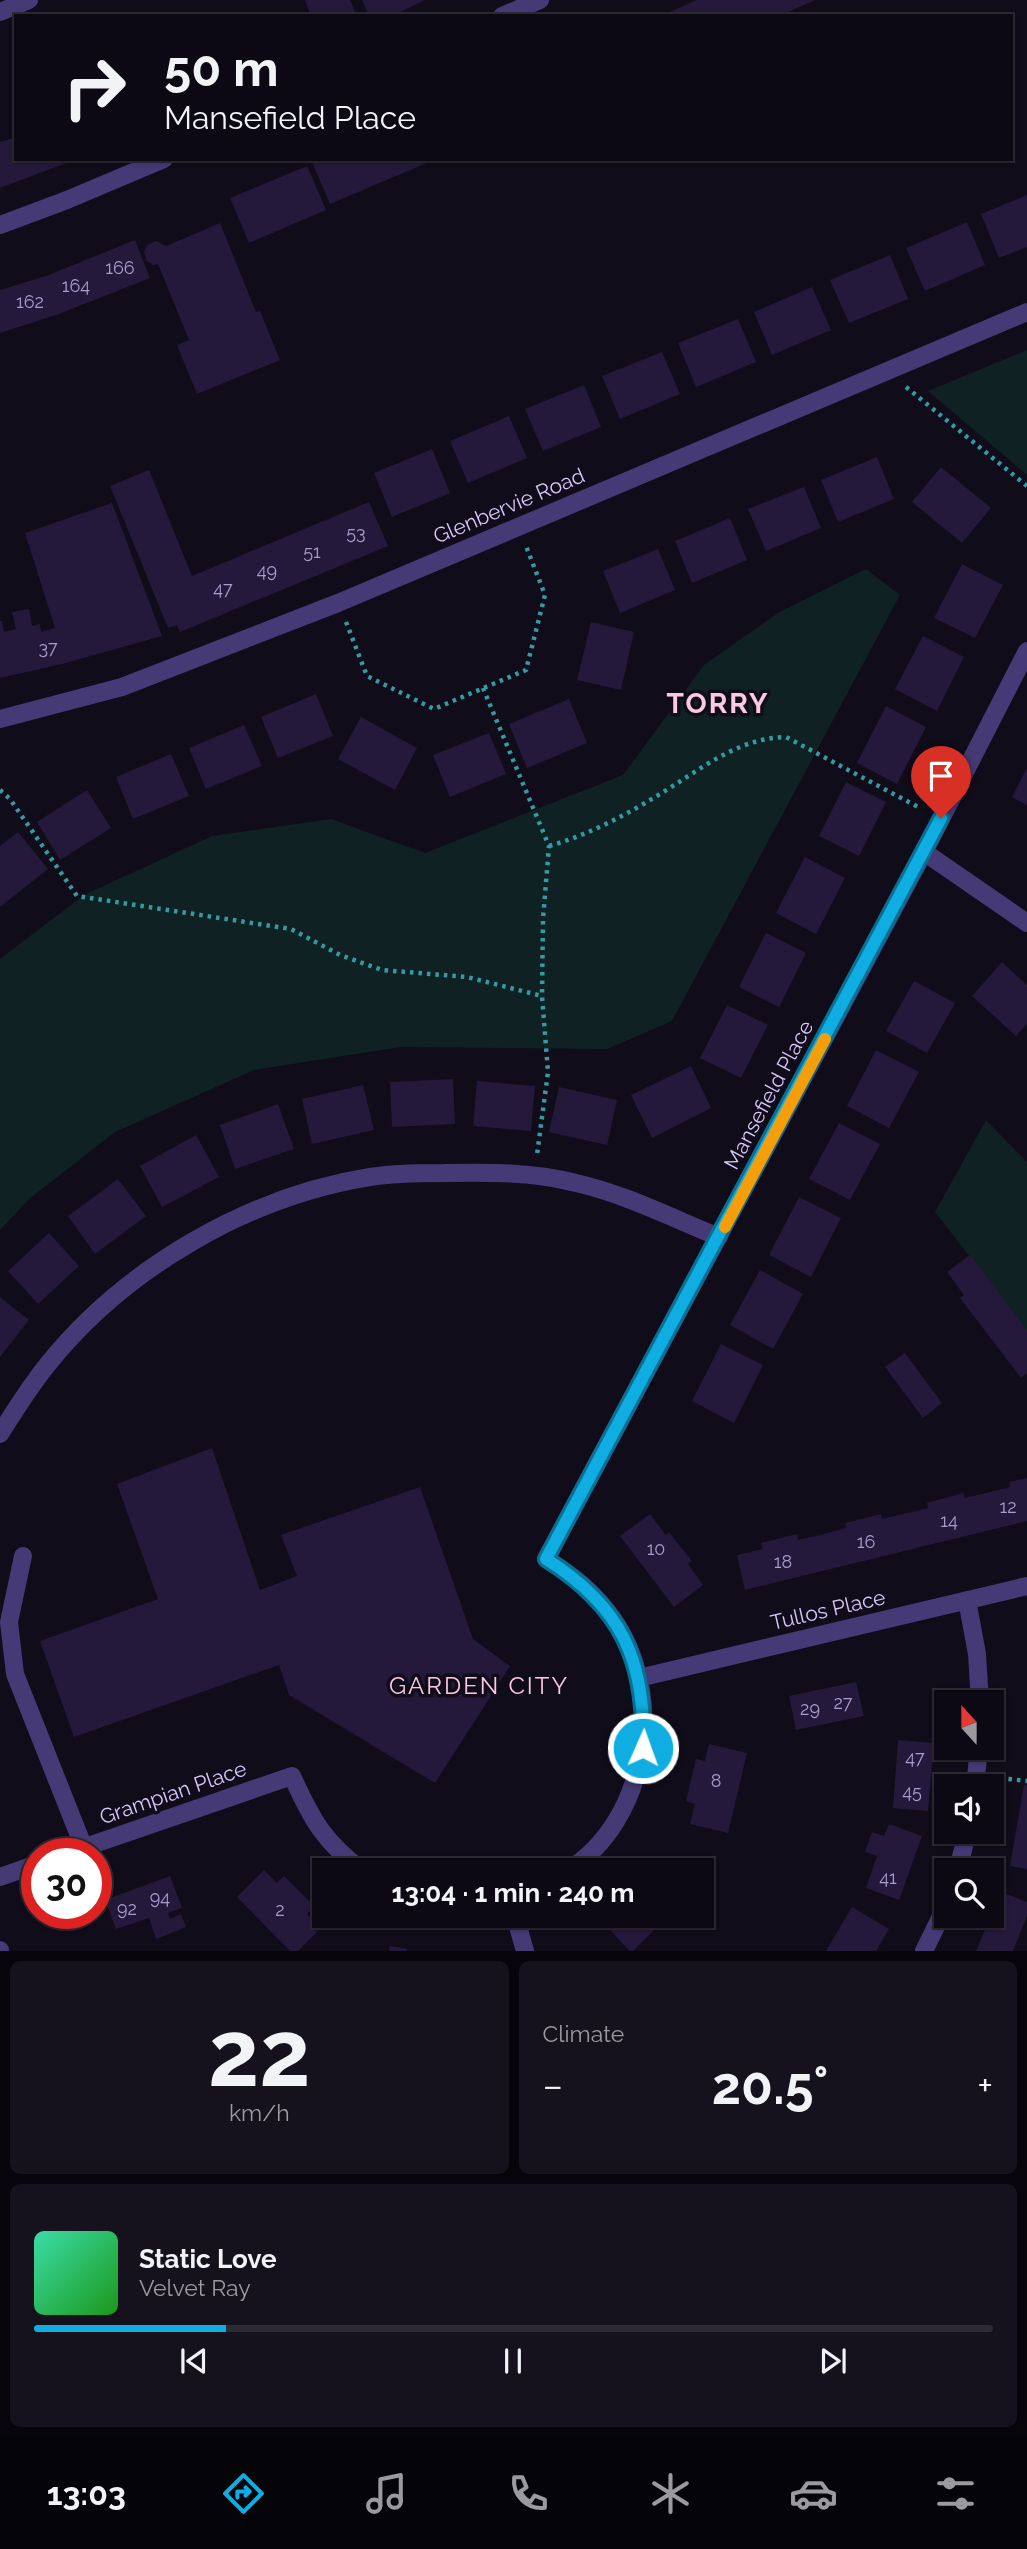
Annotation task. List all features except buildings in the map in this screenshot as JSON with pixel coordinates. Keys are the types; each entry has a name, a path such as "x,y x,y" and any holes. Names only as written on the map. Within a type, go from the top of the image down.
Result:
{"street":[{"path":"0,12 29,0"},
{"path":"507,14 540,0"},
{"path":"0,225 159,161"},
{"name":"Glenbervie Road","path":"0,721 122,687 338,603 1027,312"},
{"name":"Mansefield Place","path":"639,1678 625,1639 596,1596 573,1575 546,1559 924,852 1027,650"},
{"path":"924,852 1027,923"},
{"path":"0,1434 49,1363 90,1320 135,1280 189,1244 246,1212 328,1186 371,1177 473,1172 534,1176 575,1182 614,1194 719,1237"},
{"path":"23,1556 9,1622 15,1674 72,1838"},
{"name":"Tullos Place","path":"639,1678 1027,1586"},
{"path":"967,1600 977,1654 979,1690"},
{"path":"582,1858 599,1843 620,1814 635,1782 643,1748 644,1713 639,1678"},
{"name":"Grampian Place","path":"111,1838 292,1776 311,1818 345,1858"},
{"path":"0,1877 21,1870"},
{"path":"518,1928 525,1951"},
{"path":"924,1951 935,1928"}],"path":[{"path":"887,371 1027,486"},
{"path":"338,603 367,676 434,709 526,670 545,595 518,526"},
{"path":"483,688 549,846 543,919 542,996 548,1072 534,1176"},
{"path":"549,846 580,837 658,796 716,758 767,737 786,737 941,818"},
{"path":"0,790 10,799 76,896 291,929 340,955 382,970 467,977 542,996"}],"shaded area":[{"path":"1027,350 1027,475 928,391"},
{"path":"866,569 900,595 672,1021 607,1049 401,1047 254,1070 115,1132 29,1199 0,1230 0,959 84,895 212,836 331,819 425,853 623,775 704,665 778,613"},
{"path":"986,1120 1027,1162 1027,1330 935,1212"}],"slow traffic":[{"path":"725,1227 825,1039"}],"district":[{"name":"TORRY","path":"718,703"},
{"name":"GARDEN CITY","path":"479,1686"}],"route":[{"path":"643,1748 644,1713 639,1678 629,1648 615,1621 596,1596 573,1575 546,1559 941,818"}]}
